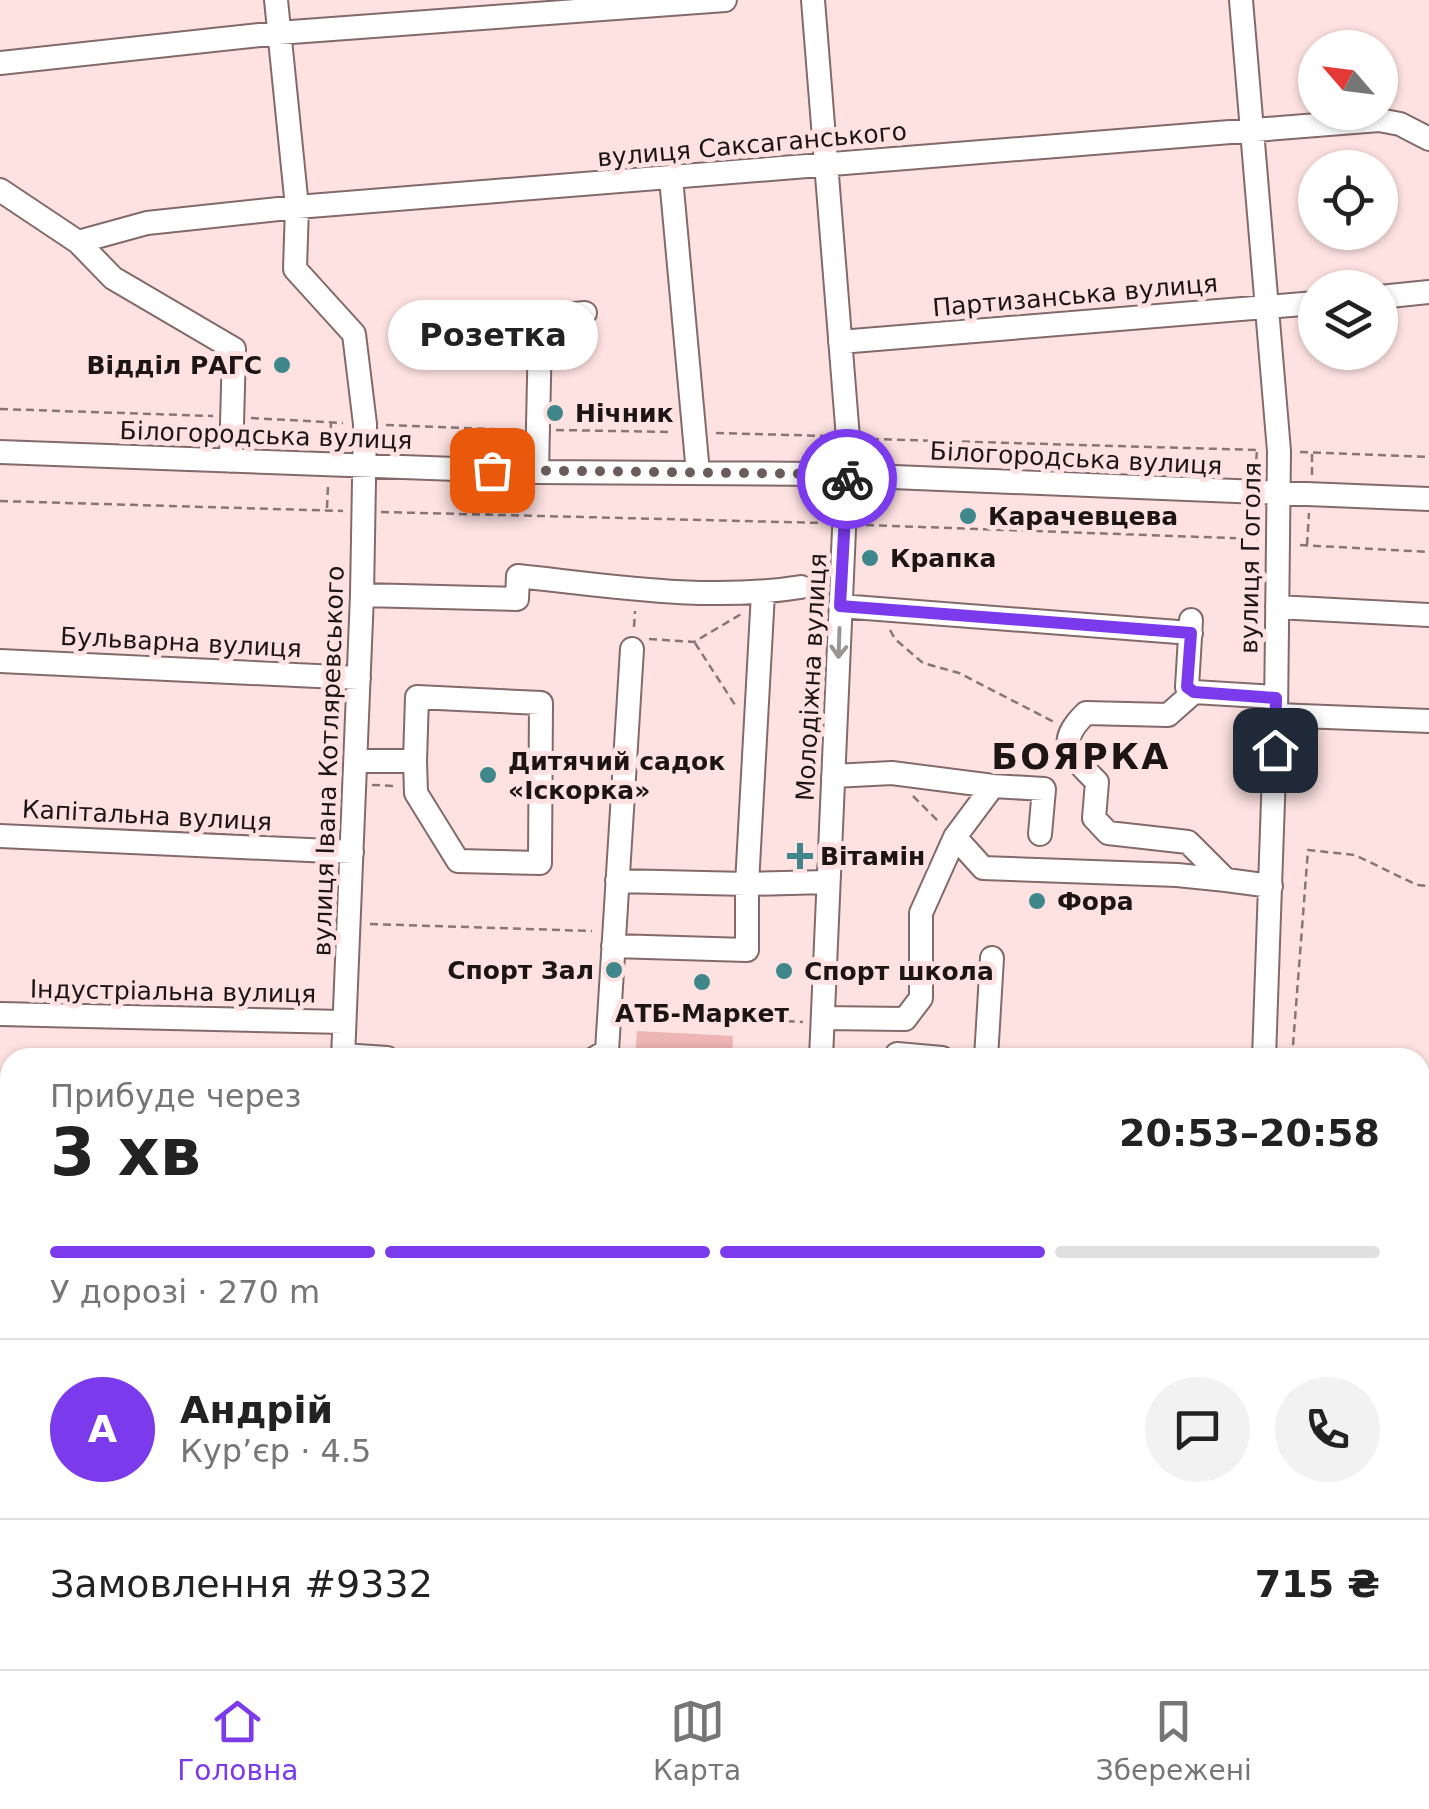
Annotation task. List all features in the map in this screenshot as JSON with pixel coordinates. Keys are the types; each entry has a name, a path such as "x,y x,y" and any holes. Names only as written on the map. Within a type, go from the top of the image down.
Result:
{"street":[{"name":"вулиця Івана Котляревського","path":"276,0 297,207 295,270 354,334 365,424 343,1048"},
{"path":"0,63 278,33 725,0"},
{"name":"Молодіжна вулиця","path":"814,0 848,438 847,525 816,1020 826,1048"},
{"name":"вулиця Гоголя","path":"1241,0 1280,494 1264,1048"},
{"name":"вулиця Саксаганського","path":"78,242 147,223 297,207 1379,120 1400,124 1429,139"},
{"path":"671,178 698,473"},
{"path":"0,190 78,242 113,278 234,349 231,460"},
{"path":"1398,295 1429,292"},
{"name":"Партизанська вулиця","path":"840,342 1298,305"},
{"path":"538,472 540,333 552,316 585,313"},
{"name":"Білогородська вулиця","path":"0,452 538,472 847,476 1429,500"},
{"path":"362,595 517,599 518,576 762,597 801,587"},
{"path":"613,939 748,950 747,884 762,597"},
{"path":"840,606 1191,626 1187,687 1194,692 1276,706 1429,721"},
{"path":"1277,607 1429,616"},
{"path":"607,1048 633,644"},
{"name":"Бульварна вулиця","path":"0,661 359,678"},
{"path":"1194,692 1168,715 1086,713 1068,730 1067,744 1097,782 1094,818 1108,833 1188,842 1226,880"},
{"path":"417,697 541,703 540,863 458,861 416,793 415,761 417,697"},
{"path":"356,761 415,761"},
{"path":"833,776 892,772 1044,789 1040,834"},
{"path":"816,1020 905,1019 921,998 921,913 955,836 993,786"},
{"name":"Капітальна вулиця","path":"0,836 352,852"},
{"path":"955,836 983,868 1226,880 1271,886"},
{"path":"617,880 827,882"},
{"path":"987,1048 992,958"},
{"name":"Індустріальна вулиця","path":"0,1014 344,1022"}],"path":[{"path":"0,410 1429,457"},
{"path":"0,501 1279,540 1306,546 1429,552"},
{"path":"636,589 633,644 694,642 762,597"},
{"path":"878,608 895,639 924,663 959,672 1068,730"},
{"path":"694,642 736,707"},
{"path":"892,772 955,836"},
{"path":"367,785 416,788"},
{"path":"1293,1048 1308,850 1355,855 1417,885 1429,886"},
{"path":"348,924 613,939"},
{"path":"609,1012 816,1020"}],"shaded area":[{"path":"637,1031 733,1036 732,1048 636,1048"}],"way so far":[{"path":"492,470 820,474 847,479"}],"place":[{"name":"Відділ РАГС","path":"282,365"},
{"name":"Нічник","path":"555,413"},
{"name":"Розетка","path":"492,470"},
{"name":"Карачевцева","path":"968,516"},
{"name":"Крапка","path":"870,558"},
{"name":"Дитячий садок «Іскорка»","path":"488,775"},
{"name":"Вітамін","path":"800,856"},
{"name":"Фора","path":"1037,901"},
{"name":"Спорт Зал","path":"614,970"},
{"name":"Спорт школа","path":"784,971"},
{"name":"АТБ-Маркет","path":"702,982"}],"district":[{"name":"БОЯРКА","path":"1081,757"}],"route":[{"path":"847,479 840,606 1191,633 1187,687 1194,692 1276,698 1275,750"}]}
